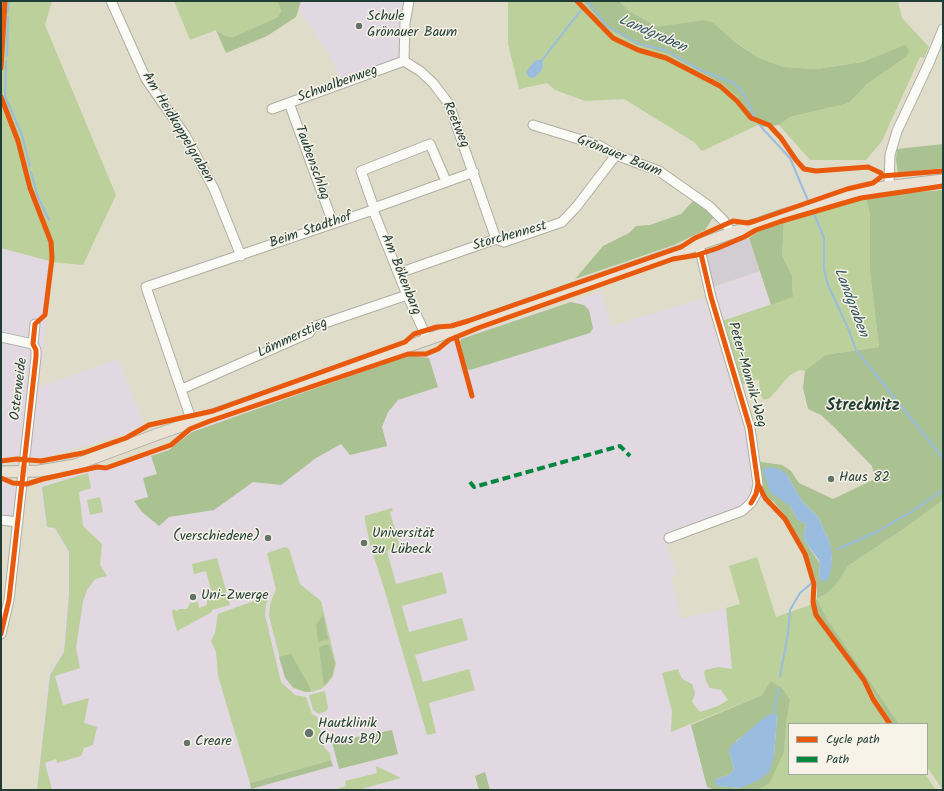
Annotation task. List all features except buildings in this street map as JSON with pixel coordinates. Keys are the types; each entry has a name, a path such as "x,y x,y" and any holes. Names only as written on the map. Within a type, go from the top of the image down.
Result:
{"main road":[{"path":"1,472 23,472 55,469 75,465 192,422 802,209 889,186 943,180"},
{"path":"1,466 23,472"}],"street":[{"name":"Am Heidkoppelgraben","path":"111,1 146,79 185,135 214,189 241,256"},
{"path":"404,61 405,23 409,1"},
{"path":"889,186 890,155 894,138 943,29"},
{"name":"Schwalbenweg","path":"272,108 404,61"},
{"name":"Reetweg","path":"404,61 420,71 433,83 449,104 474,172 496,239"},
{"name":"Taubenschlag","path":"289,103 333,223"},
{"name":"Grönauer Baum","path":"533,125 598,145 616,155 659,171 709,206 724,221 732,234"},
{"name":"Am Bökenbarg","path":"428,340 407,295 361,171 430,144 446,181"},
{"name":"Storchennest","path":"399,273 496,239 504,242 562,222 616,155"},
{"name":"Beim Stadthof","path":"182,389 146,287 241,256 474,172"},
{"name":"Peter-Monnik-Weg","path":"669,538 742,511 751,503 756,494 758,484 750,428 712,297 699,245"},
{"name":"Lämmerstieg","path":"182,389 309,333 313,327 407,295"},
{"name":"Osterweide","path":"1,634 9,600 18,522 36,356 36,350 33,344 35,324"},
{"name":"Osterweide","path":"1,337 33,344"},
{"path":"182,389 192,422"},
{"path":"1,520 18,522"}],"shaded area":[{"path":"301,1 406,1 401,53 395,60 341,79 329,55 299,10"},
{"path":"749,238 760,271 710,288 701,256"},
{"path":"1,248 53,262 39,387 118,359 144,424 126,434 42,458 18,456 1,459"},
{"path":"760,271 771,305 719,322 710,289"},
{"name":"Universität zu Lübeck","path":"601,292 612,326 704,298 745,431 755,477 751,503 665,540 677,575 671,577 681,619 726,608 732,669 726,668 721,690 728,700 718,706 700,712 692,702 678,669 662,673 672,711 671,731 691,725 707,787 713,790 36,790 48,675 62,651 67,595 67,553 54,530 45,529 40,485 169,447 191,431 410,355 429,356 437,353 450,341"},
{"path":"1,480 15,487 22,488 18,522 1,520"}],"green space":[{"path":"1,1 52,1 45,25 116,195 83,265 53,262 1,248"},
{"path":"174,1 277,1 281,11 278,17 233,37 225,36 216,30 190,40"},
{"path":"277,1 301,1 296,17 267,36 226,53 216,30 225,36 233,37 278,17 281,11"},
{"path":"508,1 584,1 637,45 668,54 724,85 737,96 758,125 702,151 694,142 624,99 585,101 555,90 547,83 519,89 508,44"},
{"path":"584,1 619,1 629,11 657,27 704,20 713,23 735,42 759,58 784,67 817,69 863,62 905,45 909,51 906,57 867,84 849,103 790,117 779,125 765,127 758,125 737,96 724,85 668,54 637,45 606,27"},
{"path":"619,1 898,1 902,18 929,47 924,58 920,57 882,141 866,160 810,160 779,125 790,117 849,103 867,84 906,57 905,46 863,62 817,69 784,67 759,58 704,20 657,28 629,11"},
{"path":"943,144 943,168 898,173 896,160 897,149"},
{"path":"943,190 943,500 905,528 848,566 829,592 817,599 817,584 807,554 785,516 774,502 763,495 757,494 755,461 782,465 791,471 799,483 833,499 875,479 872,466 821,415 808,409 803,388 805,371 825,355 879,347 870,271 870,214 866,198 881,195","holes":["786,473 802,501 818,517 830,543 832,560 819,578 820,564 805,541 804,534 806,524 798,520 790,506"]},
{"path":"866,198 870,214 870,271 879,347 825,355 805,371 799,370 789,376 770,398 764,400 760,394 759,379 742,385 719,322 793,297 792,276 782,255 784,222"},
{"path":"694,200 714,216 705,230 674,245 575,279 603,246 629,233 636,226 650,225 681,214"},
{"path":"784,222 782,255 792,276 793,297 771,305 749,238 761,230"},
{"path":"571,302 584,305 589,310 593,328 590,333 470,370 467,369 460,342 461,339"},
{"path":"410,355 429,358 438,387 398,400 388,412 382,427 387,446 350,455 341,444 316,458 281,485 253,482 214,510 169,517 159,526 142,512 134,501 148,497 143,478 157,474 151,456 169,450 192,432"},
{"path":"88,473 91,488 79,492 83,526 102,544 100,565 107,576 95,579 87,590 83,601 76,648 80,668 55,676 63,705 89,698 84,723 97,727 93,745 84,748 81,756 57,763 56,759 45,763 52,790 37,790 50,675 64,652 69,595 69,552 55,528 47,527 42,487"},
{"path":"100,497 103,512 90,515 87,500"},
{"path":"943,500 943,790 928,768 928,723 898,723 827,619 817,599 829,592 848,566 905,528"},
{"path":"392,508 393,511 390,512 400,547 387,551 396,584 442,572 447,593 402,606 409,632 462,618 468,640 415,655 423,682 469,669 475,690 429,703 436,733 427,735 371,548 365,521 365,516"},
{"path":"285,547 289,549 300,584 321,601 336,664 333,676 328,683 321,689 311,692 305,692 293,688 285,678 269,616 270,604 276,589 267,553"},
{"path":"757,557 776,617 810,605 821,627 866,680 891,723 788,723 788,775 926,775 936,790 757,790 769,784 786,723 790,700 762,695 671,732 672,711 662,673 678,669 682,679 692,684 695,693 692,702 700,712 718,706 728,700 721,690 710,688 706,681 704,672 705,670 719,667 732,669 726,608 740,604 729,566"},
{"path":"217,558 230,605 212,610 212,612 177,631 172,613 173,609 177,611 179,609 187,609 190,603 198,602 199,608 207,605 207,600 213,598 206,571 194,574 192,564"},
{"path":"270,595 266,604 265,615 281,682 295,695 306,697 312,714 317,717 325,749 330,753 331,760 250,783 218,676 216,652 211,641 215,633 218,614"},
{"path":"817,599 827,619 898,723 891,723 866,680 821,627 813,614 810,605"},
{"path":"323,615 328,639 318,642 316,625"},
{"path":"329,644 335,663 332,676 324,686 319,647"},
{"path":"291,654 311,691 305,692 293,687 285,677 279,657"},
{"path":"771,681 783,689 790,700 786,723 784,752 769,784 757,790 716,790 707,787 691,725 762,695","holes":["777,715 774,757 740,788 718,786 716,779 729,775 734,769 729,752 737,740"]},
{"path":"325,691 328,708 326,711 319,714 313,710 309,695"},
{"path":"392,730 398,754 339,769 332,742"},
{"path":"331,760 333,766 251,789 250,783"},
{"path":"376,766 401,778 358,790 333,790 346,786 345,781 377,773"},
{"path":"485,772 490,790 479,790 475,776"}],"water":[{"path":"536,60 542,60 543,66 541,71 534,78 529,77 526,73"},
{"path":"767,467 776,468 786,473 802,501 818,517 830,543 832,555 831,571 825,582 819,578 820,564 818,559 805,541 804,534 806,524 798,520 790,506 770,492 763,470"},
{"path":"773,714 777,715 774,757 769,772 759,780 740,788 718,786 715,783 716,779 729,775 734,769 729,752 731,746 766,716"}],"waterway":[{"path":"8,12 9,1"},
{"name":"Landgraben","path":"587,1 607,26 639,44 665,50 698,69 734,83 744,94 755,118 762,128 790,158 809,203"},
{"path":"542,60 581,10"},
{"path":"7,56 8,17"},
{"path":"6,62 5,96 22,135 30,166"},
{"path":"31,172 38,197 49,220"},
{"name":"Landgraben","path":"813,211 824,238 824,269 828,285 848,328 856,350 943,458"},
{"path":"838,549 876,532 911,512 943,490"},
{"path":"780,676 788,634 790,610 800,593 813,582"},
{"path":"773,714 779,688"}],"marked path":[{"path":"470,482 474,487 620,446 630,456"}],"cycle path":[{"path":"1,68 5,1"},
{"path":"577,1 613,38 638,50 666,58 720,86 737,101 751,118 769,125 781,138 804,169 816,171 868,167 881,173 882,176"},
{"path":"1,97 18,141 30,188 51,242 52,258 45,315 35,324 33,344 36,350 36,357 9,600 1,634"},
{"path":"1,461 17,459 41,461 83,453 126,438 149,425 213,411 405,342 414,334 437,327 451,326 468,321 681,247 695,238 733,221 748,223 755,221 847,189 873,183 882,176 943,171"},
{"path":"1,478 13,483 27,484 97,467 106,468 171,445 190,429 210,421 408,354 426,354 438,349 449,340 478,328 673,259 697,255 718,248 756,230 782,221 861,198 943,186"},
{"path":"701,254 711,297 750,428 758,484 756,494 751,503"},
{"path":"456,337 472,396"},
{"path":"758,484 765,498 785,519 805,554 814,584 813,602 816,615 864,680 873,699 889,723"}],"place":[{"name":"Schule Grönauer Baum","path":"359,26"},
{"name":"Haus 82","path":"831,479"},
{"name":"(verschiedene)","path":"268,538"},
{"name":"Universität zu Lübeck","path":"364,543"},
{"name":"Uni-Zwerge","path":"193,597"},
{"name":"Hautklinik (Haus B9)","path":"309,733"},
{"name":"Creare","path":"187,743"}],"district":[{"name":"Strecknitz","path":"863,407"}]}
